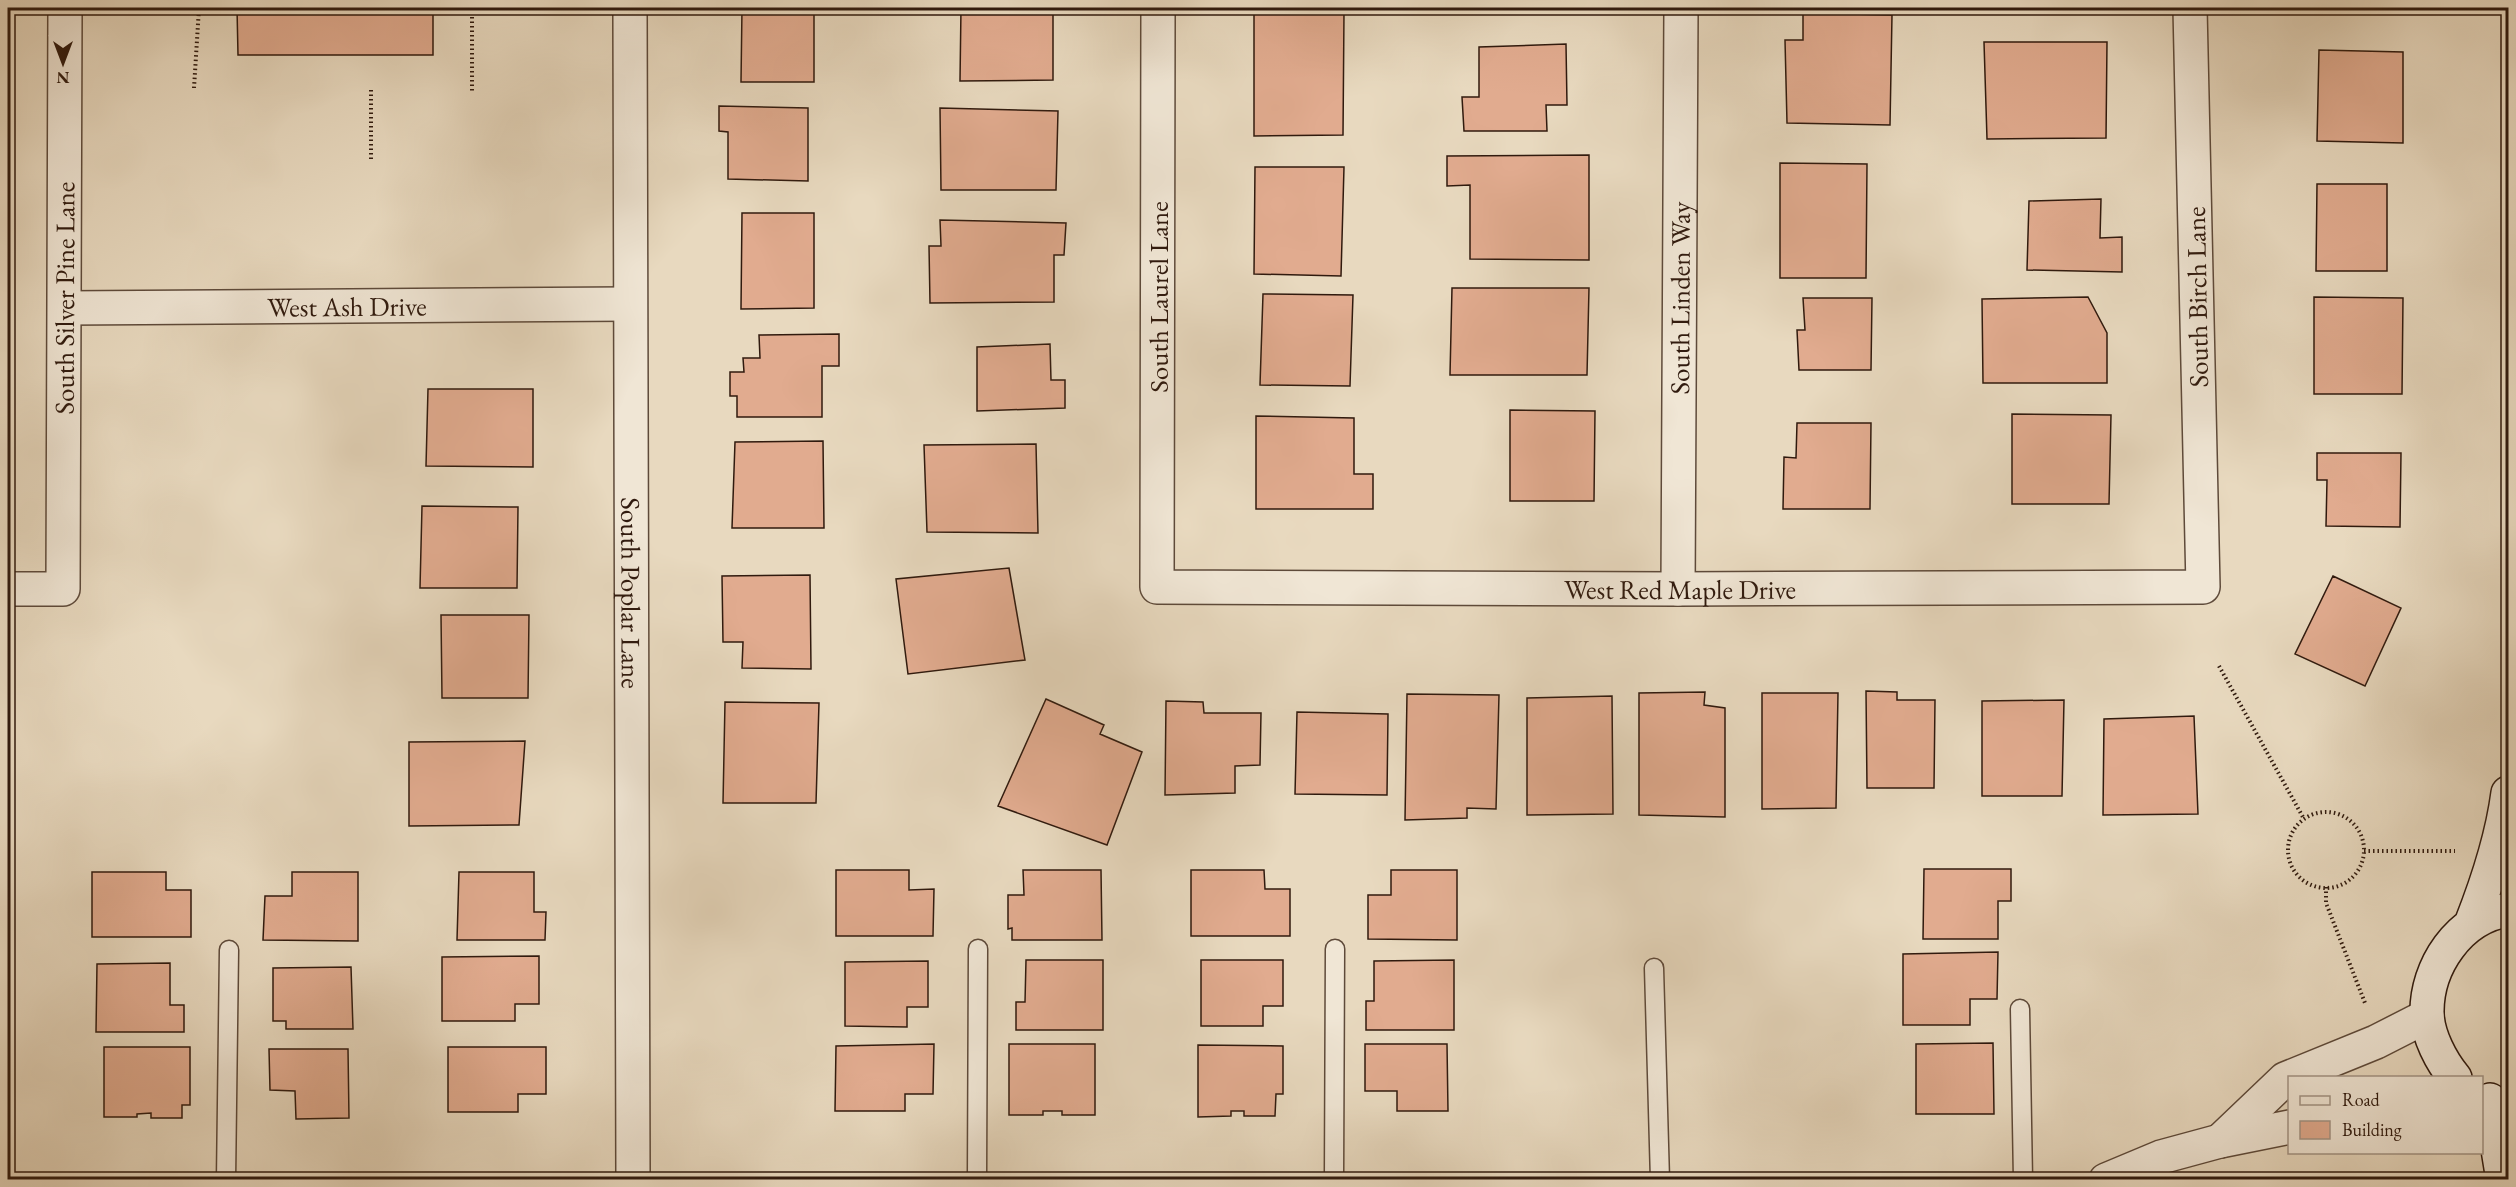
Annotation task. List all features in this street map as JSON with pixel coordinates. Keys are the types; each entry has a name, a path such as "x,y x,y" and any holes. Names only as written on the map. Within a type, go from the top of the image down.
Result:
{"street":[{"name":"South Silver Pine Lane","path":"8,589 63,589 65,8"},
{"name":"South Poplar Lane","path":"630,8 633,1179"},
{"name":"South Laurel Lane","path":"1157,587 1158,8"},
{"name":"South Linden Way","path":"1678,589 1681,8"},
{"name":"South Birch Lane","path":"2190,8 2203,587"},
{"name":"West Ash Drive","path":"65,308 630,304"},
{"name":"West Red Maple Drive","path":"1157,587 1678,589 2203,587"},
{"path":"2471,924 2502,837 2508,793"},
{"path":"2454,1076 2435,1047 2427,1016 2431,981 2446,949 2471,924 2500,911 2508,910"},
{"path":"2292,1076 2376,1042 2427,1016"},
{"path":"2220,1141 2288,1078"},
{"path":"2493,1101 2503,1179"},
{"path":"2106,1179 2161,1157 2220,1141 2288,1127"}],"lane":[{"path":"977,1179 978,948"},
{"path":"1334,1179 1335,949"},
{"path":"226,1179 229,950"},
{"path":"1654,968 1660,1179"},
{"path":"2020,1009 2023,1179"}],"path":[{"path":"194,88 199,8"},
{"path":"472,8 472,91"},
{"path":"371,90 371,159"},
{"path":"2219,666 2304,819"},
{"path":"2328,812 2340,814 2351,820 2359,830 2364,850 2360,867 2353,877 2343,884 2318,887 2306,882 2297,874 2290,864 2287,851 2289,839 2304,819 2315,813 2328,812"},
{"path":"2364,850 2465,850"},
{"path":"2326,887 2326,903 2365,1004"}],"building":[{"path":"237,8 433,8 433,55 238,55"},
{"path":"742,8 814,8 814,82 741,82"},
{"path":"961,8 1053,8 1053,80 960,81"},
{"path":"1254,12 1344,12 1343,135 1254,136"},
{"path":"1803,13 1892,15 1890,125 1787,123 1785,40 1803,40"},
{"path":"1984,42 2107,42 2106,138 1987,139"},
{"path":"1566,44 1567,105 1546,105 1547,131 1464,131 1462,97 1479,97 1479,47"},
{"path":"2319,50 2403,52 2403,143 2317,141"},
{"path":"719,106 808,108 808,181 728,179 728,132 719,131"},
{"path":"940,108 1058,111 1056,190 941,190"},
{"path":"1589,155 1589,260 1470,259 1470,185 1447,186 1447,156"},
{"path":"1780,163 1867,164 1866,278 1780,278"},
{"path":"1255,167 1344,167 1341,276 1254,274"},
{"path":"2317,184 2387,184 2387,271 2316,271"},
{"path":"2101,199 2100,238 2122,237 2122,272 2027,270 2029,201"},
{"path":"742,213 814,213 814,308 741,309"},
{"path":"940,220 1066,223 1064,255 1054,255 1054,302 930,303 929,246 941,246"},
{"path":"1452,288 1589,288 1587,375 1450,375"},
{"path":"1263,294 1353,295 1350,386 1260,385"},
{"path":"2088,297 2107,333 2107,383 1983,383 1982,299"},
{"path":"2314,297 2403,298 2402,394 2314,394"},
{"path":"1803,298 1872,298 1871,370 1799,370 1797,330 1805,330"},
{"path":"839,334 839,366 822,366 822,417 737,417 737,396 730,396 730,372 744,372 743,358 760,358 759,335"},
{"path":"1050,344 1051,380 1065,380 1065,408 977,411 977,347"},
{"path":"428,389 533,389 533,467 426,466"},
{"path":"1510,410 1595,411 1594,501 1510,501"},
{"path":"2012,414 2111,415 2109,504 2012,504"},
{"path":"1256,416 1354,418 1354,474 1373,474 1373,509 1256,509"},
{"path":"1797,423 1871,423 1870,509 1783,509 1784,457 1796,458"},
{"path":"823,441 824,528 732,528 735,442"},
{"path":"1036,444 1038,533 927,532 924,445"},
{"path":"2317,453 2401,453 2400,527 2326,526 2327,480 2317,480"},
{"path":"422,506 518,507 517,588 420,588"},
{"path":"1009,568 1025,660 908,674 896,579"},
{"path":"810,575 811,669 742,668 743,642 723,642 722,576"},
{"path":"2333,576 2401,608 2365,686 2295,654"},
{"path":"441,615 529,615 528,698 442,698"},
{"path":"1866,691 1897,692 1897,700 1935,700 1934,788 1867,788"},
{"path":"1705,692 1704,705 1725,708 1725,817 1639,815 1639,693"},
{"path":"1762,693 1838,693 1836,808 1762,809"},
{"path":"1407,694 1499,695 1496,809 1467,808 1467,818 1405,820"},
{"path":"1612,696 1613,814 1527,815 1527,698"},
{"path":"1046,699 1104,725 1100,734 1142,752 1107,845 998,806"},
{"path":"2064,700 2062,796 1982,796 1982,701"},
{"path":"1166,701 1203,702 1204,713 1261,713 1260,765 1235,766 1235,793 1165,795"},
{"path":"725,702 819,703 816,803 723,803"},
{"path":"1297,712 1388,714 1387,795 1295,794"},
{"path":"2194,716 2198,814 2103,815 2104,719"},
{"path":"525,741 519,825 409,826 409,742"},
{"path":"1924,869 2011,869 2011,901 1998,901 1998,939 1923,939"},
{"path":"836,870 909,870 909,890 934,889 933,936 836,936"},
{"path":"1023,870 1101,870 1102,940 1012,940 1012,928 1008,929 1008,895 1024,895"},
{"path":"1191,870 1264,870 1265,889 1290,889 1290,936 1191,936"},
{"path":"1391,870 1457,870 1457,940 1368,939 1368,895 1391,895"},
{"path":"92,872 166,872 166,890 191,890 191,937 92,937"},
{"path":"292,872 358,872 358,941 263,940 265,896 292,896"},
{"path":"459,872 534,872 534,912 546,912 545,940 457,940"},
{"path":"1998,952 1997,999 1970,999 1970,1025 1903,1025 1903,954"},
{"path":"539,956 539,1004 515,1004 515,1021 442,1021 442,957"},
{"path":"1026,960 1103,960 1103,1030 1016,1030 1016,1002 1025,1002"},
{"path":"1201,960 1283,960 1283,1006 1263,1006 1263,1026 1201,1026"},
{"path":"1454,960 1454,1030 1366,1030 1366,1001 1374,1001 1374,961"},
{"path":"928,961 928,1007 907,1007 907,1027 845,1026 845,962"},
{"path":"170,963 170,1005 184,1005 184,1032 96,1032 97,964"},
{"path":"351,967 353,1029 286,1029 286,1021 273,1021 273,968"},
{"path":"1993,1043 1994,1114 1916,1114 1916,1044"},
{"path":"934,1044 933,1094 905,1094 905,1111 835,1111 836,1046"},
{"path":"1009,1044 1095,1044 1095,1115 1062,1115 1062,1111 1043,1111 1043,1115 1009,1115"},
{"path":"1365,1044 1447,1044 1448,1111 1397,1111 1397,1091 1365,1091"},
{"path":"1198,1045 1283,1046 1283,1094 1276,1094 1275,1116 1244,1116 1244,1111 1231,1111 1231,1116 1198,1117"},
{"path":"104,1047 190,1047 190,1105 182,1105 182,1118 151,1118 151,1113 137,1114 137,1117 104,1117"},
{"path":"448,1047 546,1047 546,1094 518,1094 518,1112 448,1112"},
{"path":"269,1049 348,1049 349,1118 296,1119 295,1091 270,1090"}]}
